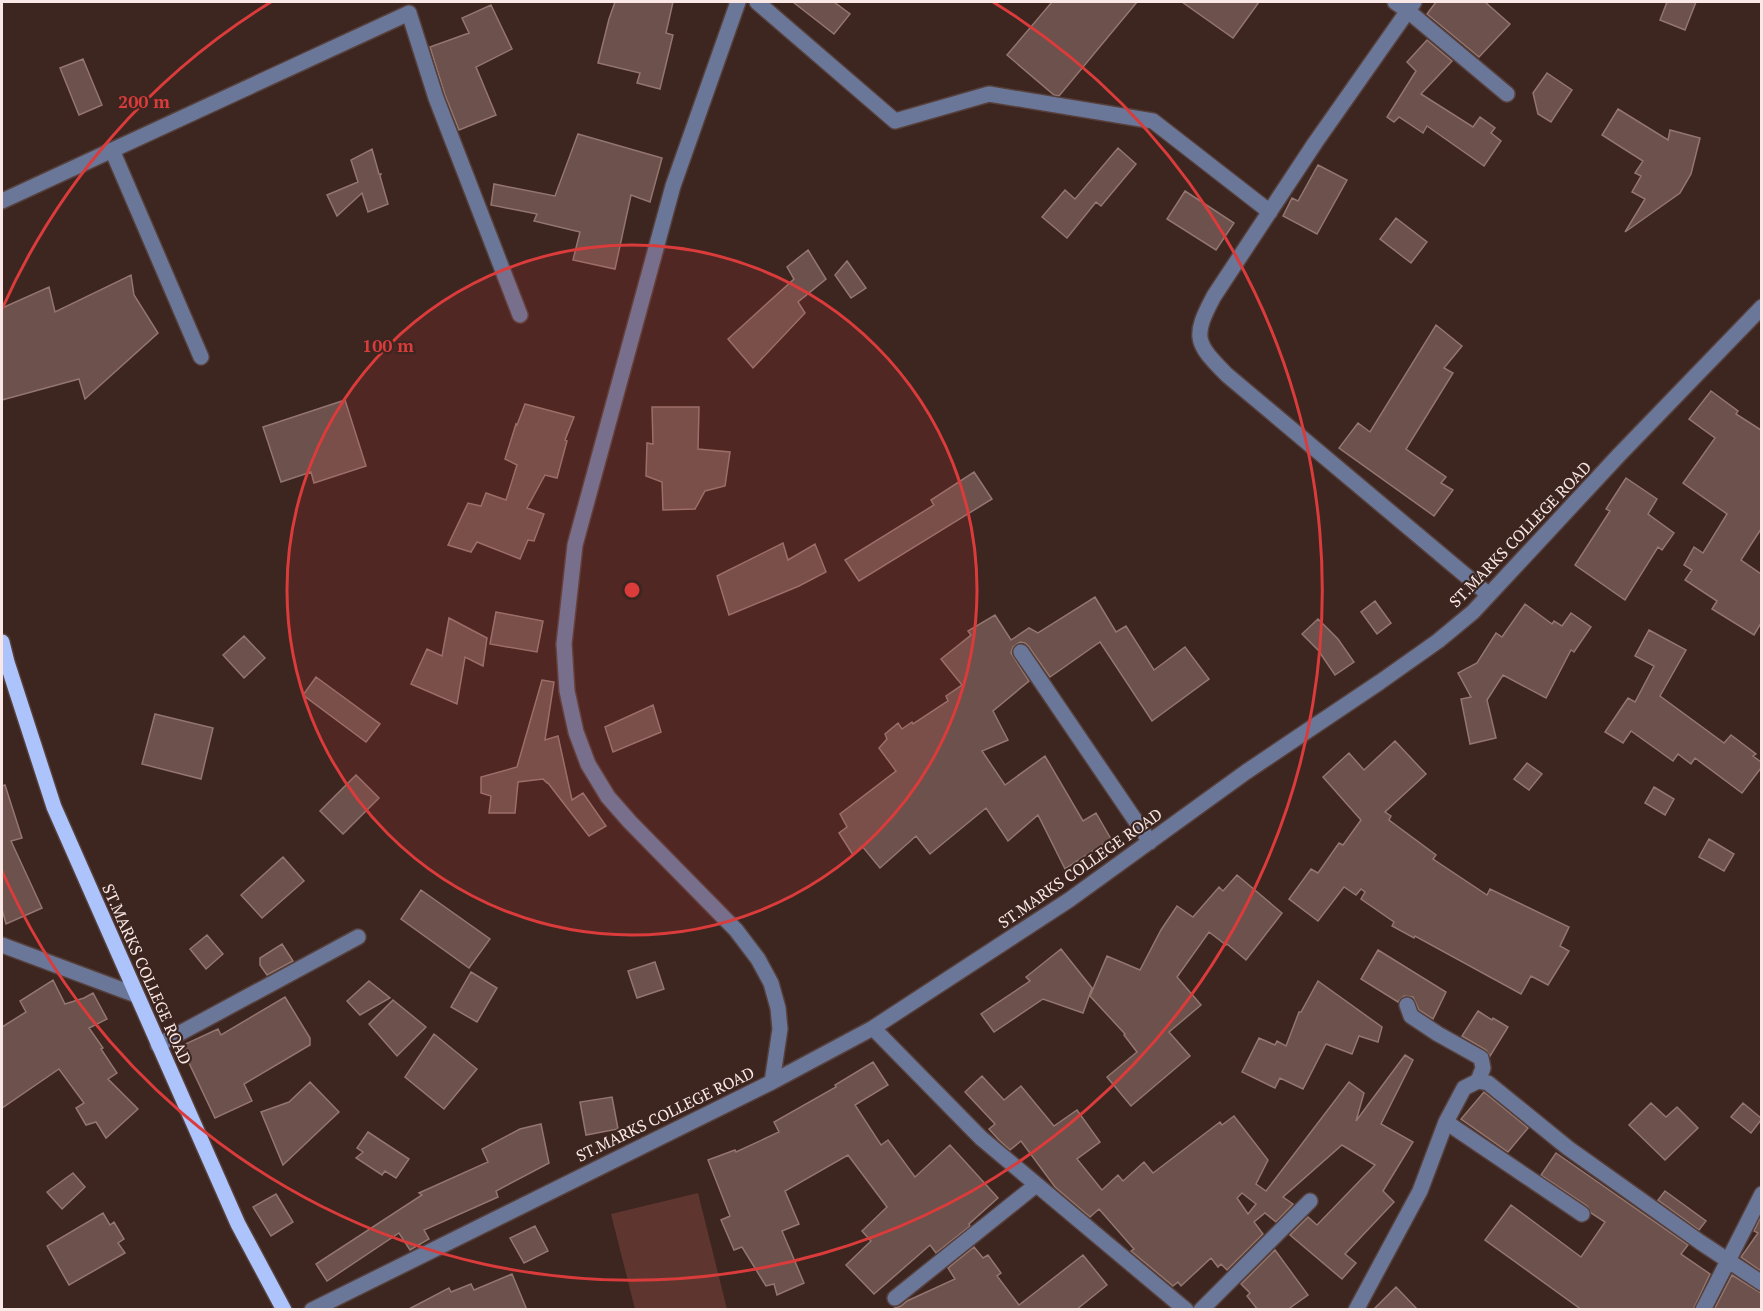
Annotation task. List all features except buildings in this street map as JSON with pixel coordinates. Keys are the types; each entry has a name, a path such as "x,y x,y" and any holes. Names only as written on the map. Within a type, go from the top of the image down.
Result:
{"main road":[{"name":"ST.MARKS COLLEGE ROAD","path":"2,642 4,662 54,807 238,1224 284,1310"}],"street":[{"path":"738,2 673,186 574,545 564,644 567,691 576,732 588,764 608,797 637,830 736,930 758,959 771,983 778,1008 780,1029 772,1082"},
{"path":"757,2 895,121 989,94 1153,121 1270,212"},
{"path":"1489,595 1227,375 1200,344 1199,333 1203,317 1214,296 1405,4 1507,94"},
{"path":"2,201 409,13 436,98 520,315"},
{"path":"112,150 201,357"},
{"name":"ST.MARKS COLLEGE ROAD","path":"312,1310 772,1082 873,1028 1069,900 1246,772 1438,641 1473,612 1761,307"},
{"path":"1021,652 1150,842"},
{"path":"158,1045 358,937"},
{"path":"2,945 136,995"},
{"path":"1407,1005 1411,1016 1481,1058 1483,1068 1478,1081"},
{"path":"873,1028 981,1138 1186,1310"},
{"path":"1356,1310 1420,1191 1446,1122 1464,1088 1478,1081 1488,1083 1568,1148 1761,1283"},
{"path":"1446,1122 1582,1214"},
{"path":"895,1298 1036,1185"},
{"path":"1704,1310 1761,1194"},
{"path":"1201,1310 1310,1201"}],"shaded area":[{"path":"698,1193 727,1309 635,1309 611,1214"}]}
